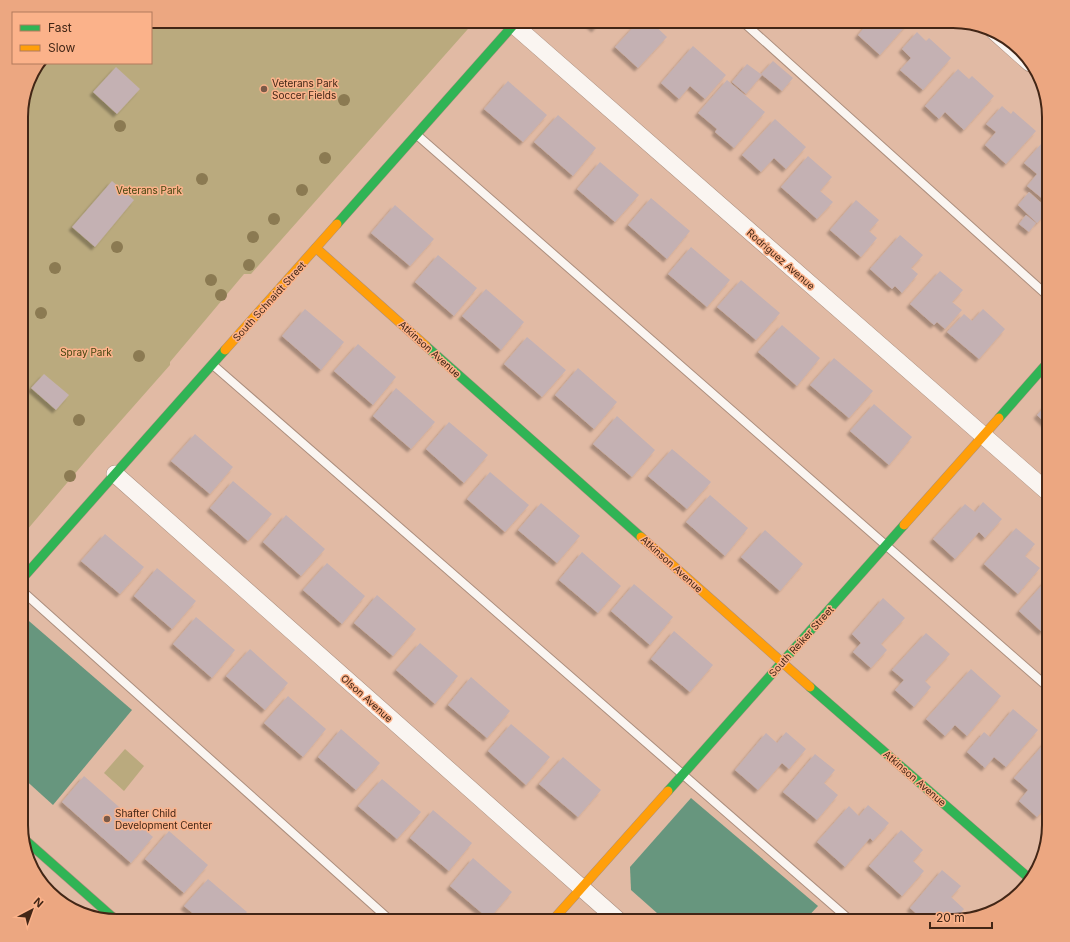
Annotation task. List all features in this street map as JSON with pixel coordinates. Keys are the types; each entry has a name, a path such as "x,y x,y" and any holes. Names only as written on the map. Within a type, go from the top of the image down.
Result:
{"street":[{"name":"South Schnaidt Street","path":"28,572 511,28"},
{"name":"Rodriguez Avenue","path":"521,28 1042,487"},
{"name":"Atkinson Avenue","path":"316,248 782,662 1026,876"},
{"name":"South Reiker Street","path":"558,914 1042,369"},
{"name":"Olson Avenue","path":"115,474 611,914"},
{"path":"30,844 109,913"}],"lane":[{"path":"750,28 1042,291"},
{"path":"416,135 1042,682"},
{"path":"212,365 842,914"},
{"path":"28,596 382,914"}],"green space":[{"name":"Veterans Park","path":"152,28 469,28 251,274 244,274 170,362 170,365 28,529 28,111 31,94 37,77 45,64 152,64"},
{"path":"125,749 144,766 124,791 104,773"}],"shaded area":[{"path":"28,620 132,710 53,805 28,782"},
{"path":"691,798 818,906 811,914 658,914 631,890 630,867"}],"building":[{"path":"633,28 657,28 667,37 638,68 615,47"},
{"path":"864,28 904,28 880,55 858,35"},
{"path":"917,32 926,41 929,38 951,58 923,90 900,70 911,58 902,49"},
{"path":"693,46 726,75 705,99 690,86 679,99 661,83"},
{"path":"773,61 793,78 782,91 761,74"},
{"path":"747,64 762,75 746,94 732,82"},
{"path":"116,67 140,89 117,114 93,92"},
{"path":"958,69 969,79 972,76 994,96 964,130 945,112 939,119 925,106"},
{"path":"727,80 765,112 734,148 715,132 717,129 698,113"},
{"path":"508,81 547,115 523,142 484,109"},
{"path":"1002,106 1011,114 1013,111 1036,131 1006,164 985,145 996,132 986,124"},
{"path":"558,115 596,148 573,176 534,142"},
{"path":"775,119 806,147 786,169 774,158 761,172 742,155"},
{"path":"1041,144 1042,145 1042,198 1027,186 1037,174 1024,163"},
{"path":"808,156 832,177 820,191 833,202 817,219 781,187"},
{"path":"600,162 639,195 615,222 577,189"},
{"path":"112,181 134,200 95,247 72,227"},
{"path":"1029,192 1042,204 1042,218 1037,223 1018,205"},
{"path":"651,198 690,231 667,259 628,225"},
{"path":"856,200 879,220 869,231 877,238 861,257 830,230"},
{"path":"395,205 434,239 410,266 371,233"},
{"path":"1026,215 1036,223 1029,232 1019,224"},
{"path":"900,235 923,255 911,268 918,274 902,293 895,286 892,289 870,269"},
{"path":"691,247 730,280 707,307 668,274"},
{"path":"438,255 477,288 454,316 415,282"},
{"path":"940,271 963,290 952,302 962,310 945,329 937,322 934,325 910,304"},
{"path":"741,280 780,313 756,340 717,307"},
{"path":"486,289 524,322 501,350 462,316"},
{"path":"305,309 344,342 321,370 282,336"},
{"path":"983,309 1005,329 979,359 947,332 964,314 972,321"},
{"path":"782,325 820,358 797,386 758,352"},
{"path":"527,337 566,370 542,397 504,364"},
{"path":"358,344 396,377 373,405 334,371"},
{"path":"834,358 873,391 849,418 810,385"},
{"path":"578,368 617,402 594,429 555,395"},
{"path":"44,374 69,395 56,410 31,388"},
{"path":"396,388 435,422 411,449 373,416"},
{"path":"874,404 912,437 889,465 850,431"},
{"path":"1042,410 1042,420 1037,415"},
{"path":"617,416 655,450 632,477 593,444"},
{"path":"449,422 488,455 464,483 426,449"},
{"path":"195,434 233,467 210,494 171,461"},
{"path":"672,449 711,482 687,509 648,476"},
{"path":"490,472 529,505 505,532 467,499"},
{"path":"233,481 272,514 248,541 210,508"},
{"path":"710,495 748,528 725,556 686,522"},
{"path":"983,502 1002,519 985,538 979,532 955,559 933,539 965,504 975,512"},
{"path":"541,503 580,536 557,563 518,530"},
{"path":"286,515 325,549 301,576 263,542"},
{"path":"1016,528 1035,544 1025,556 1040,568 1018,594 984,564"},
{"path":"765,530 803,564 780,591 741,557"},
{"path":"105,534 144,567 120,594 81,561"},
{"path":"582,552 621,586 598,613 559,580"},
{"path":"327,563 365,596 342,624 303,590"},
{"path":"157,568 196,601 172,629 134,596"},
{"path":"634,584 673,617 650,645 611,611"},
{"path":"1042,585 1042,632 1019,611"},
{"path":"377,595 416,629 393,656 354,623"},
{"path":"883,598 905,618 881,644 887,650 871,668 853,652 861,643 852,634"},
{"path":"196,617 235,650 212,678 173,644"},
{"path":"674,631 713,665 690,692 651,659"},
{"path":"926,633 950,654 925,681 931,687 914,707 895,690 904,680 892,670"},
{"path":"420,643 458,676 435,704 396,670"},
{"path":"250,649 288,683 265,710 226,676"},
{"path":"971,669 1001,696 967,736 955,725 945,736 926,719"},
{"path":"471,677 510,711 487,738 448,705"},
{"path":"288,696 326,729 303,757 264,723"},
{"path":"1013,709 1038,730 1006,767 994,757 985,768 967,752 984,732 990,737"},
{"path":"511,724 550,757 526,785 488,751"},
{"path":"341,729 380,763 356,790 318,757"},
{"path":"786,732 806,749 789,769 782,763 758,790 735,770 766,733 777,743"},
{"path":"1042,746 1042,812 1037,817 1019,801 1028,790 1014,778"},
{"path":"815,754 835,770 824,783 838,795 817,820 783,792"},
{"path":"563,757 601,790 578,817 539,784"},
{"name":"Shafter Child Development Center","path":"84,776 153,837 131,863 62,802"},
{"path":"382,779 421,812 397,839 358,806"},
{"path":"868,805 889,823 873,841 870,838 845,867 817,842 849,806 859,816"},
{"path":"433,810 472,843 449,871 410,838"},
{"path":"901,830 923,850 913,861 924,871 902,896 869,866"},
{"path":"169,831 208,865 184,893 145,859"},
{"path":"473,858 512,892 493,914 483,914 450,886"},
{"path":"942,870 961,886 951,897 964,909 960,913 917,914 910,908"},
{"path":"208,879 247,912 245,914 194,914 184,906"}],"traffic: fast":[{"path":"337,224 511,28"},
{"path":"426,346 641,537"},
{"path":"28,572 225,350"},
{"path":"999,418 1042,369"},
{"path":"668,791 904,525"},
{"path":"810,687 1026,876"},
{"path":"30,844 108,913"}],"traffic: slow":[{"path":"225,350 337,224"},
{"path":"316,248 426,346"},
{"path":"904,525 999,418"},
{"path":"641,537 810,687"},
{"path":"558,914 668,791"}],"place":[{"name":"Veterans Park Soccer Fields","path":"264,89"},
{"name":"Shafter Child Development Center","path":"107,819"}],"park label":[{"name":"Spray Park","path":"86,352"}]}
